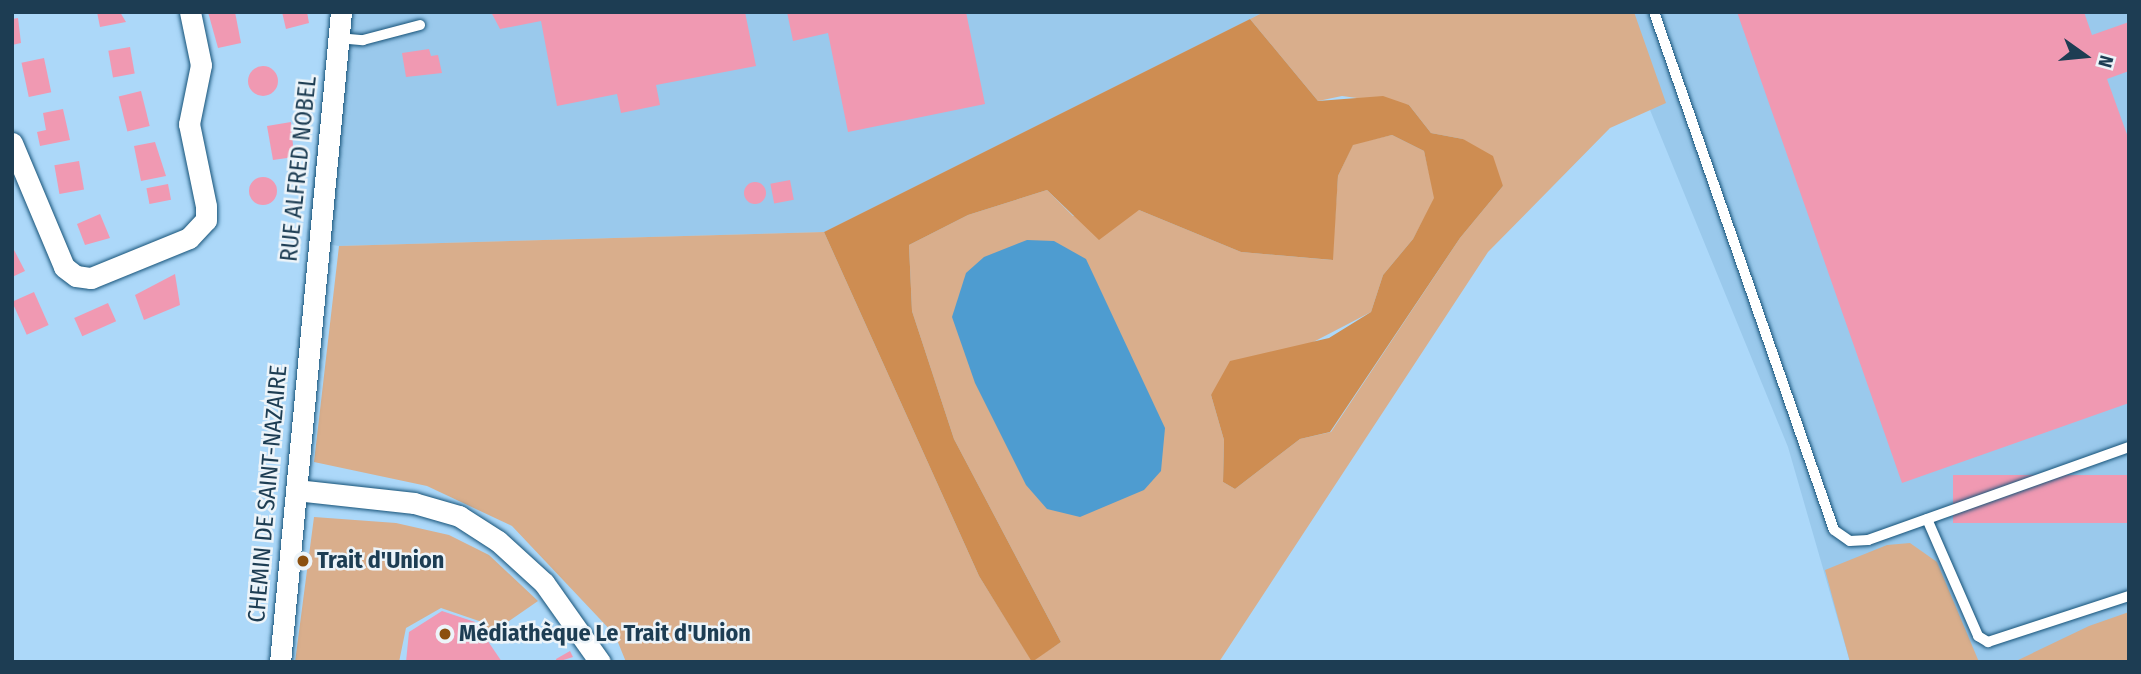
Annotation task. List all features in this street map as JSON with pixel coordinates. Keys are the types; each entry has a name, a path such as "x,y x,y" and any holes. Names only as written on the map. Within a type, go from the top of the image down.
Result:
{"street":[{"path":"12,143 64,267 76,276 91,278 189,238 206,220 189,124 201,65 190,12"},
{"name":"RUE ALFRED NOBEL","path":"310,332 341,12"},
{"name":"CHEMIN DE SAINT-NAZAIRE","path":"279,662 310,332"},
{"path":"296,489 415,503 459,516 498,541 544,583 600,662"}],"lane":[{"path":"1654,12 1834,530 1850,541 1868,540 2129,447"},
{"path":"338,38 363,40 420,25"},
{"path":"1927,519 1978,636 1988,642 2129,596"}],"shaded area":[{"path":"332,12 1264,12 824,232 339,246 306,241"},
{"path":"1264,12 1634,12 1666,103 1610,128 1488,252 1219,662 626,662 615,635 512,526 427,486 314,462 339,246 824,232 979,576 1032,661 1061,642 954,439 912,311 909,245 968,215 1047,190 1073,216 1139,210 1241,252 1332,260 1338,176 1353,144 1392,135 1424,151 1435,198 1413,239 1383,275 1371,312 1211,395 1224,440 1223,482 1235,489 1300,439 1331,432 1460,238 1503,186 1463,139 1431,133 1409,105 1342,96 1318,101 1250,19"},
{"path":"1586,12 2129,12 2129,662 1850,662 1788,447 1650,110"},
{"path":"1250,19 1318,101 1383,96 1409,105 1431,133 1463,139 1493,156 1503,186 1460,238 1330,432 1300,439 1235,489 1223,482 1224,440 1211,395 1230,361 1329,338 1371,312 1383,275 1413,239 1434,198 1424,151 1392,135 1353,145 1338,176 1333,260 1241,252 1139,210 1099,240 1047,190 968,215 909,245 912,311 954,439 1061,642 1032,662 979,576 824,232"},
{"path":"1027,240 1054,241 1086,259 1165,428 1161,471 1144,490 1080,517 1047,509 1026,485 975,383 952,317 966,273 984,257"},
{"path":"314,517 396,523 449,535 489,555 538,601 490,634 479,621 441,608 406,628 399,662 295,662"},
{"path":"1910,543 1937,562 1979,662 1850,662 1825,570 1887,545"},
{"path":"2129,612 2129,662 2014,662 2089,626"}],"building":[{"path":"97,12 120,12 126,22 100,27"},
{"path":"208,12 235,12 241,43 218,48"},
{"path":"282,12 307,12 309,23 286,29"},
{"path":"491,12 745,12 756,66 656,85 660,105 621,113 617,94 557,106 541,21 500,29"},
{"path":"787,12 966,12 985,104 848,132 828,33 793,41"},
{"path":"1737,12 2084,12 2092,35 2129,22 2129,71 2107,79 2129,140 2129,403 1902,483"},
{"path":"18,18 21,43 12,45 12,19"},
{"path":"130,47 135,74 113,77 108,51"},
{"path":"429,49 431,56 438,55 442,73 406,77 402,53"},
{"path":"44,58 51,92 29,97 22,63"},
{"path":"263,66 273,71 278,81 273,91 263,96 253,91 248,81 253,71"},
{"path":"141,91 150,126 127,131 119,97"},
{"path":"63,109 70,140 40,146 37,132 46,130 43,113"},
{"path":"291,122 294,157 273,160 267,126"},
{"path":"155,142 166,176 141,181 134,146"},
{"path":"79,161 84,190 59,194 54,165"},
{"path":"263,177 273,181 277,191 273,201 263,205 253,201 249,191 253,181"},
{"path":"790,180 794,200 774,203 770,184"},
{"path":"755,182 765,189 766,193 759,203 755,204 745,197 744,193 751,183"},
{"path":"168,184 171,200 149,204 146,188"},
{"path":"100,214 110,238 85,245 77,224"},
{"path":"12,246 25,271 12,277"},
{"path":"175,274 180,305 144,320 135,295"},
{"path":"34,292 49,325 27,335 12,302"},
{"path":"108,303 116,321 82,336 74,318"},
{"path":"1953,475 2129,475 2129,523 1953,523"},
{"path":"442,611 475,622 502,662 406,662 409,632"},
{"path":"570,651 573,657 557,662 556,659"}],"place":[{"name":"Trait d'Union","path":"303,561"},
{"name":"Médiathèque Le Trait d'Union","path":"445,634"}]}
